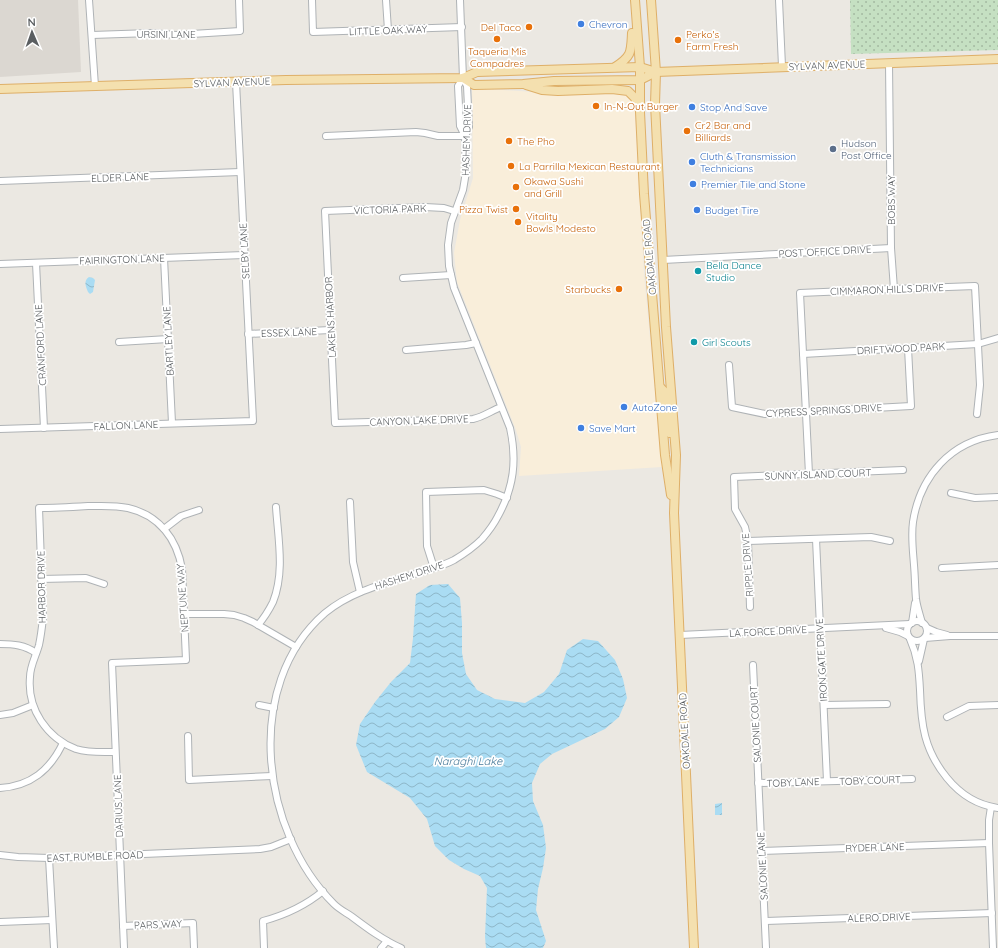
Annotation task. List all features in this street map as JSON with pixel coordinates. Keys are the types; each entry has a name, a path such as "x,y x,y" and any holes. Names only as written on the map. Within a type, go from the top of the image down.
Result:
{"main road":[{"name":"OAKDALE ROAD","path":"635,0 640,67 640,112 644,194 664,454 674,513"},
{"name":"OAKDALE ROAD","path":"651,0 656,72 655,104 666,328 676,455 674,513 694,948"},
{"path":"615,67 627,58 630,52 636,18"},
{"name":"SYLVAN AVENUE","path":"0,90 286,80 463,78 477,72 615,67 640,67 656,72 782,66 998,59"},
{"name":"SYLVAN AVENUE","path":"463,78 474,85 523,84 554,81 640,80 656,72"},
{"path":"523,84 542,90 558,91 612,89 628,91 635,98 640,112"},
{"path":"659,386 664,392 666,398 669,432 676,455"}],"street":[{"path":"89,0 95,86"},
{"name":"URSINI LANE","path":"92,35 151,33 176,35 240,31 239,0"},
{"name":"LITTLE OAK WAY","path":"312,0 314,32 462,27"},
{"path":"386,0 388,30"},
{"path":"326,136 416,132 438,136 465,136 460,126 458,86 463,78 460,0"},
{"path":"779,0 782,66"},
{"name":"BOBS WAY","path":"889,63 891,248 894,289"},
{"name":"HASHEM DRIVE","path":"401,948 365,927 335,905 303,864 291,839 280,810 272,776 271,728 281,678 296,647 314,624 340,602 360,592 434,568 454,560 463,554 483,538 496,520 507,498 510,488 513,471 513,450 510,428 454,288 448,260 448,238 451,223 454,211 463,190 465,178 465,136 469,127 469,120 467,86 463,78"},
{"name":"SELBY LANE","path":"236,82 253,421"},
{"name":"ELDER LANE","path":"0,182 240,172"},
{"name":"VICTORIA PARK","path":"325,211 425,207 444,208 454,211"},
{"name":"LAKENS HARBOR","path":"325,211 335,423"},
{"name":"POST OFFICE DRIVE","path":"663,260 891,248"},
{"name":"FAIRINGTON LANE","path":"0,264 244,255"},
{"name":"BARTLEY LANE","path":"164,258 172,423"},
{"name":"CRANFORD LANE","path":"36,263 44,428"},
{"path":"403,278 451,275"},
{"name":"CIMMARON HILLS DRIVE","path":"803,354 800,293 975,286 978,344"},
{"name":"ESSEX LANE","path":"248,334 330,330"},
{"name":"DRIFTWOOD PARK","path":"803,354 978,344 998,338"},
{"path":"119,342 168,340"},
{"path":"406,350 476,343"},
{"path":"977,414 980,385 978,344"},
{"name":"CYPRESS SPRINGS DRIVE","path":"729,365 732,407 765,414 911,406 908,348"},
{"path":"803,354 809,474"},
{"name":"CANYON LAKE DRIVE","path":"335,423 473,419 482,417 501,407"},
{"name":"FALLON LANE","path":"0,429 253,421"},
{"path":"918,665 924,639 927,634 927,628 922,622 916,599 912,534 920,494 925,483 941,462 962,446 979,439 998,435"},
{"name":"SUNNY ISLAND COURT","path":"734,477 903,470"},
{"name":"RIPPLE DRIVE","path":"734,477 735,509 745,526 748,541 750,607"},
{"path":"434,568 427,546 426,492 484,490 507,498"},
{"path":"951,493 975,498 998,497"},
{"path":"350,502 353,562 360,592"},
{"name":"NEPTUNE WAY","path":"39,508 125,507 140,511 150,517 164,529 172,540 180,558 182,569 186,660 112,663"},
{"path":"258,625 272,602 280,573 276,507"},
{"name":"HARBOR DRIVE","path":"39,508 43,618 41,637 31,667 30,691 33,705 42,723 63,743 76,749 96,753 115,752"},
{"path":"164,529 181,516 199,510"},
{"path":"748,541 871,537 890,541"},
{"name":"IRON GATE DRIVE","path":"816,539 827,781"},
{"path":"942,568 998,565"},
{"path":"41,579 86,578 104,584"},
{"path":"916,599 911,624 907,630 915,650 918,665 926,743 939,769 959,791 981,804 998,808"},
{"path":"184,614 234,615 258,625 296,647"},
{"name":"LA FORCE DRIVE","path":"680,635 880,626 911,624 917,621 922,622"},
{"name":"LA FORCE DRIVE","path":"880,626 900,632 916,642 924,639 950,636 998,636"},
{"name":"LA FORCE DRIVE","path":"927,628 950,636"},
{"path":"0,644 18,645 36,653"},
{"name":"DARIUS LANE","path":"112,663 124,948"},
{"name":"SALONIE COURT","path":"753,665 758,783"},
{"path":"824,706 887,704"},
{"path":"0,715 13,713 33,705"},
{"path":"259,705 274,708"},
{"path":"947,717 969,706 998,705"},
{"path":"188,736 189,780 272,776"},
{"path":"0,788 8,788 19,785 37,776 53,761 59,753 63,743"},
{"name":"TOBY COURT","path":"827,781 912,779"},
{"name":"TOBY LANE","path":"758,783 827,781"},
{"name":"SALONIE LANE","path":"758,783 766,922 766,948"},
{"path":"991,807 989,820 989,843 993,948"},
{"name":"EAST RUMBLE ROAD","path":"0,855 50,858 260,849 271,847 291,839"},
{"name":"RYDER LANE","path":"761,851 989,843"},
{"path":"50,858 54,948"},
{"path":"264,948 263,921 288,912 323,891"},
{"name":"ALERO DRIVE","path":"766,922 992,913"},
{"path":"0,922 52,920"},
{"name":"PARS WAY","path":"123,926 193,923 194,948"},
{"path":"381,948 387,941"}],"shaded area":[{"path":"0,0 78,0 81,72 0,77"},
{"path":"472,88 534,92 634,91 644,273 662,467 519,476 521,447 516,430 457,282 454,253 460,220 473,178"}],"green space":[{"path":"850,0 998,0 998,50 851,54"}],"water":[{"path":"89,277 95,280 93,292 90,294 86,284 86,280"},
{"name":"Naraghi Lake","path":"448,584 460,598 462,653 466,674 477,690 495,699 525,703 544,692 559,674 567,650 583,639 598,641 615,660 623,679 627,698 619,717 605,729 552,754 540,764 532,783 533,801 543,825 546,848 538,889 536,910 546,941 543,948 486,948 487,888 480,876 449,860 435,846 427,819 410,798 367,772 356,745 360,724 391,682 410,663 416,594 430,585"},
{"path":"722,803 722,815 715,815 715,804"}],"place":[{"name":"Chevron","path":"581,24"},
{"name":"Del Taco","path":"529,27"},
{"name":"Taqueria Mis Compadres","path":"497,39"},
{"name":"Perko's Farm Fresh","path":"678,40"},
{"name":"In-N-Out Burger","path":"596,106"},
{"name":"Stop And Save","path":"692,107"},
{"name":"Cr2 Bar and Billiards","path":"687,131"},
{"name":"The Pho","path":"509,141"},
{"name":"Hudson Post Office","path":"833,149"},
{"name":"Cluth & Transmission Technicians","path":"692,162"},
{"name":"La Parrilla Mexican Restaurant","path":"511,166"},
{"name":"Premier Tile and Stone","path":"693,184"},
{"name":"Okawa Sushi and Grill","path":"516,187"},
{"name":"Pizza Twist","path":"516,209"},
{"name":"Budget Tire","path":"697,210"},
{"name":"Vitality Bowls Modesto","path":"518,222"},
{"name":"Bella Dance Studio","path":"698,271"},
{"name":"Starbucks","path":"619,289"},
{"name":"Girl Scouts","path":"694,342"},
{"name":"AutoZone","path":"624,407"},
{"name":"Save Mart","path":"581,428"}]}
